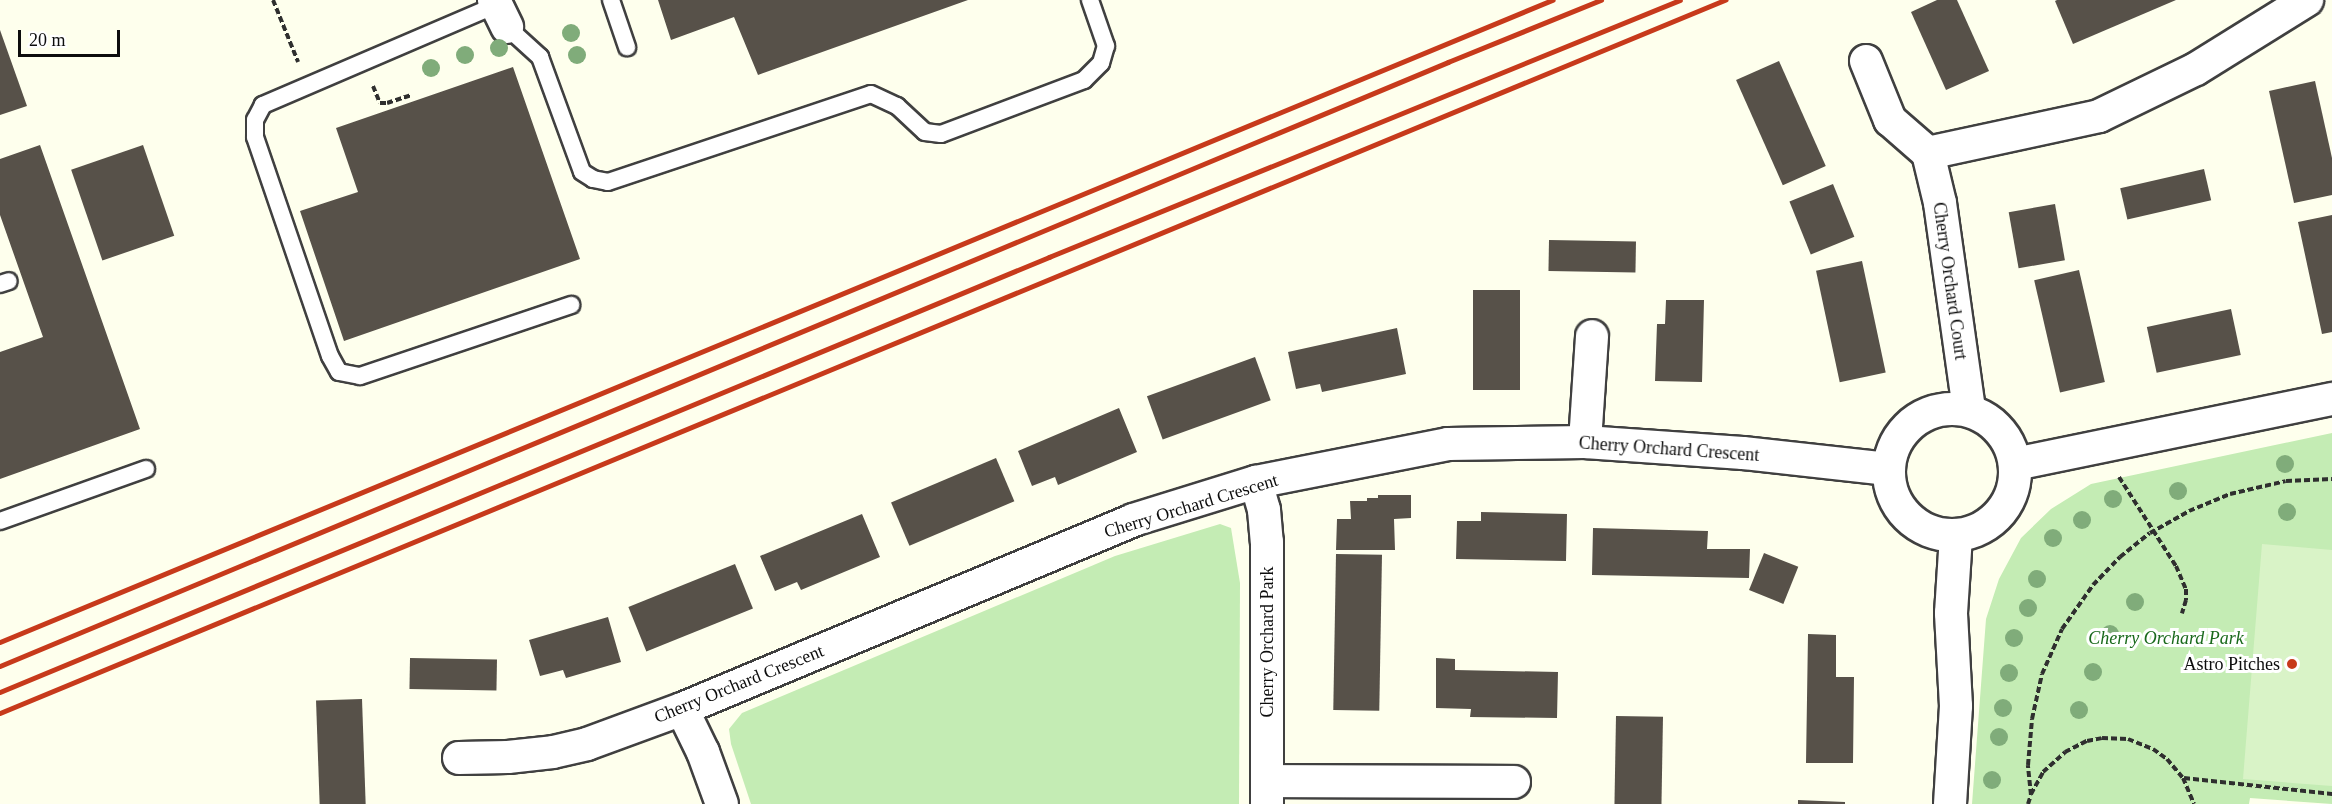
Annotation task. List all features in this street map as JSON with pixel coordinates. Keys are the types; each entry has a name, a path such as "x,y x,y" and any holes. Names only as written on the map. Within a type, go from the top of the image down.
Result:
{"street":[{"path":"1866,62 1890,120 1928,153 2099,116 2196,69 2307,0"},
{"name":"Cherry Orchard Court","path":"1928,153 1940,203 1969,410"},
{"path":"1585,442 1592,336"},
{"path":"2015,464 2332,399"},
{"path":"1950,408 1969,410 1986,418 2000,430 2011,446 2015,464 2015,485 2007,504 1994,520 1977,531 1956,536 1935,533 1916,524 1900,510 1891,490 1888,469 1892,451 1901,434 1914,421 1931,412 1950,408"},
{"name":"Cherry Orchard Crescent","path":"459,758 508,757 553,752 587,744 682,709 1133,520 1256,482 1448,444 1585,442 1743,453 1888,469"},
{"name":"Cherry Orchard Park","path":"1256,482 1264,510 1267,542 1267,793"},
{"path":"1950,804 1956,706 1951,613 1956,536"},
{"path":"682,709 703,752 722,804"},
{"path":"1267,793 1514,782"}],"lane":[{"path":"611,0 627,47"},
{"path":"571,305 360,376 339,372 330,356 255,137 255,120 263,105 499,11 540,57 582,172 593,179 608,182 871,94 897,106 925,132 941,134 952,130 1084,80 1101,63 1106,45 1090,0"},
{"path":"0,521 146,469"}],"path":[{"path":"2117,473 2176,566 2186,589 2186,600 2182,613"},
{"path":"2031,795 2028,765 2032,719 2042,674 2062,629 2093,585 2120,557 2154,531 2230,494 2286,481 2332,479"},
{"path":"2028,804 2043,772 2053,761 2087,741 2102,738 2128,740 2153,749 2167,759 2183,778 2194,804"},
{"path":"2183,778 2332,794"}],"green space":[{"name":"Cherry Orchard Park","path":"2332,433 2332,804 2250,798 2249,804 1972,804 1986,619 1999,579 2021,538 2051,509 2091,484"},
{"path":"1220,524 1231,528 1240,583 1239,804 751,804 731,744 729,729 742,713 1115,556"},
{"name":"Astro Pitches","path":"2262,544 2332,550 2332,786 2243,779"}],"building":[{"path":"658,0 968,0 758,75 734,17 671,40"},
{"path":"1937,0 1957,0 1989,71 1946,90 1911,12"},
{"path":"2057,0 2176,0 2073,44 2055,1"},
{"path":"0,30 27,106 0,115"},
{"path":"1779,61 1826,166 1783,185 1736,80"},
{"path":"513,67 580,259 344,341 300,211 358,192 336,128"},
{"path":"2315,81 2332,158 2332,195 2294,203 2269,91"},
{"path":"40,145 140,429 0,479 0,352 43,337 0,215 0,159"},
{"path":"143,145 174,236 102,261 71,170"},
{"path":"2204,169 2211,200 2127,220 2120,188"},
{"path":"1833,184 1854,237 1811,254 1789,202"},
{"path":"2055,204 2065,260 2019,268 2009,212"},
{"path":"2332,215 2332,332 2322,334 2298,222"},
{"path":"1549,240 1636,242 1635,273 1548,271"},
{"path":"1862,261 1886,373 1840,382 1816,271"},
{"path":"2079,270 2105,382 2060,392 2034,280"},
{"path":"1473,290 1520,290 1520,390 1473,390"},
{"path":"1666,300 1704,300 1702,382 1655,381 1657,324 1665,324"},
{"path":"2231,309 2241,355 2157,373 2147,327"},
{"path":"1397,328 1406,374 1322,392 1320,384 1296,389 1288,352"},
{"path":"1255,357 1271,400 1163,440 1147,396"},
{"path":"1119,408 1137,452 1058,485 1055,477 1032,486 1018,451"},
{"path":"996,458 1014,501 909,546 891,503"},
{"path":"1378,495 1411,495 1411,518 1394,519 1395,550 1336,550 1337,519 1351,519 1350,501 1367,501 1367,498 1378,498"},
{"path":"1481,512 1567,514 1566,561 1456,559 1457,521 1481,521"},
{"path":"862,514 880,557 801,590 797,582 775,591 760,556"},
{"path":"1593,528 1708,531 1707,549 1750,549 1749,578 1592,575"},
{"path":"1764,553 1798,567 1783,604 1749,590"},
{"path":"1336,554 1382,555 1379,711 1333,710"},
{"path":"735,564 753,609 646,652 628,607"},
{"path":"608,617 621,662 566,678 563,670 540,676 529,640"},
{"path":"1808,634 1836,635 1836,677 1854,677 1853,763 1806,763"},
{"path":"410,658 497,660 496,691 409,689"},
{"path":"1436,658 1455,659 1455,670 1558,672 1557,718 1470,717 1471,709 1436,708"},
{"path":"362,699 366,804 320,804 316,701"},
{"path":"1616,716 1663,717 1661,804 1614,804"},
{"path":"1798,800 1845,802 1845,804 1798,804"}],"railway":[{"path":"0,642 1552,0"},
{"path":"0,666 1601,0"},
{"path":"0,692 1049,257 1680,0"},
{"path":"0,713 1725,0"}],"place":[{"name":"Astro Pitches","path":"2292,664"}]}
